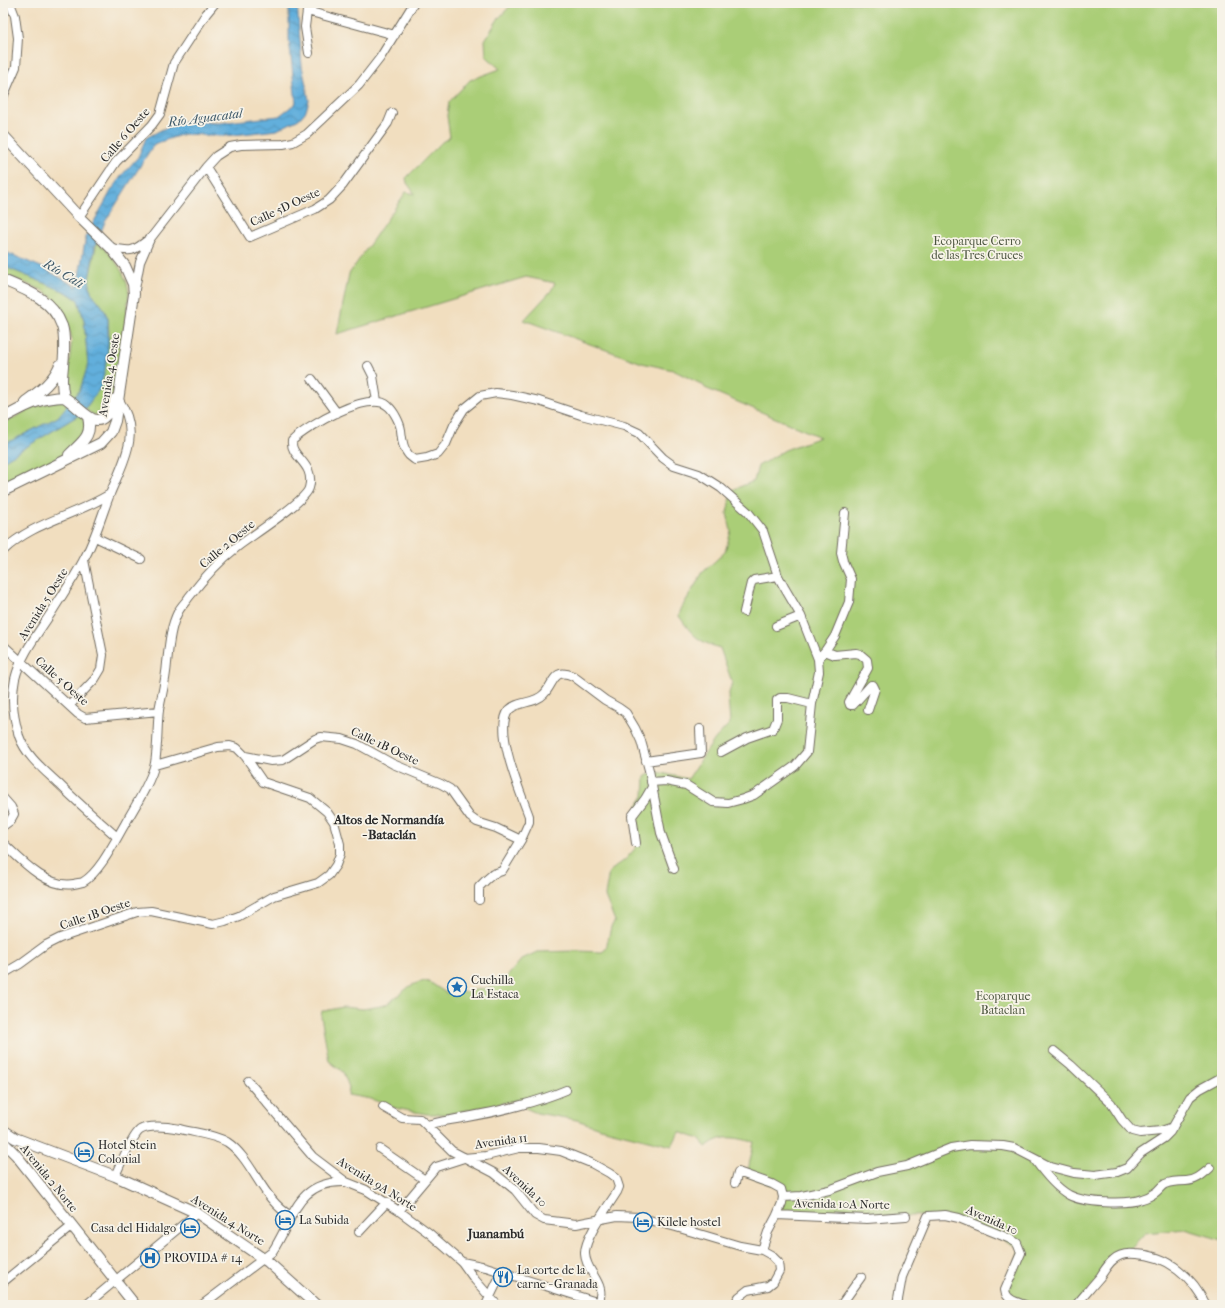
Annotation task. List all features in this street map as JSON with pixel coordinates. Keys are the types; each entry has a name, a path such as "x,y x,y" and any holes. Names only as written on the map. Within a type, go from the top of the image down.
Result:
{"main road":[{"name":"Avenida 4 Oeste","path":"3,135 82,220 109,246 125,266 133,284 134,294 119,400 115,422 111,432 101,443 3,491"},
{"path":"3,280 27,290 43,299 56,314 63,327 64,356 61,384 66,399 86,416 93,420 98,420 106,417 111,410 121,383"},
{"path":"3,418 41,390 55,376 64,356"},
{"path":"3,418 32,402 50,398 66,399"},
{"path":"65,460 89,434 90,429 86,416"},
{"name":"Avenida 4 Norte","path":"3,1130 15,1138 115,1176 197,1214 264,1259 286,1276 316,1305"},
{"name":"Avenida 2 Norte","path":"3,1142 16,1155 135,1305"},
{"path":"16,1155 15,1150 17,1146 20,1143 25,1142"}],"street":[{"path":"3,97 16,67 18,38 15,16 10,3"},
{"name":"Calle 6 Oeste","path":"82,220 116,162 152,125 160,114 174,63 206,14 215,3"},
{"name":"Avenida 4 Oeste","path":"134,294 140,262 150,239 216,156 230,147 283,144 300,139 318,126 359,85 380,58 414,3"},
{"path":"309,53 305,27 308,7 395,35"},
{"name":"Calle 5D Oeste","path":"206,167 250,237 315,209 329,200 343,185 388,123 392,113"},
{"name":"Avenida 4 Oeste","path":"109,246 126,251 135,250 150,239"},
{"path":"368,366 373,376 377,401 388,405 396,416 401,429 402,442 408,454 415,460 438,454 446,444 454,425 464,409 480,396 496,393 539,401 581,415 624,426 639,433 662,458 674,466 700,474 721,488 748,512 763,531 778,576 801,616 818,659 819,672 812,704 807,752 796,766 754,795 728,803 713,802 686,785 666,781 652,784"},
{"path":"312,379 337,413"},
{"name":"Avenida 5 Oeste","path":"117,838 41,767 28,752 20,737 13,714 13,695 15,678 22,662 37,634 84,560 95,537 110,494 123,464 127,451 130,430 125,411 119,400"},
{"name":"Calle 2 Oeste","path":"3,843 27,866 54,882 69,885 82,882 94,872 117,838 148,782 155,765 159,711 169,643 173,626 179,611 203,580 236,548 278,518 305,496 309,490 311,479 308,468 293,449 292,441 337,413 367,402 377,401"},
{"path":"3,551 22,535 97,502 110,494"},
{"path":"818,659 835,636 849,602 851,579 842,561 841,553 845,513"},
{"path":"95,537 141,559"},
{"path":"70,705 95,679 101,669 104,655 84,560"},
{"path":"744,612 751,583 754,580 778,576"},
{"path":"776,626 801,616"},
{"name":"Calle 5 Oeste","path":"3,644 78,714 85,718 159,711"},
{"path":"825,651 835,655 856,653 860,654 867,660 868,668 849,702 850,705 853,705 871,685 873,685 875,689 868,710"},
{"path":"479,900 480,887 493,874 502,871 521,840 529,822 529,816 506,748 503,736 503,725 508,711 513,706 534,701 544,694 554,676 559,674 569,674 573,676 605,700 626,713 640,741 646,760 661,833 674,869"},
{"path":"721,752 747,738 773,729 777,719 777,700 780,698 788,698 812,704"},
{"path":"646,760 701,753 700,729"},
{"name":"Calle 1B Oeste","path":"245,756 271,762 283,760 315,739 321,737 342,739 357,744 393,764 442,784 450,789 470,817 477,822 496,828 521,840"},
{"path":"155,765 218,747 230,746 238,748 245,756"},
{"name":"Calle 1B Oeste","path":"3,974 20,964 46,945 60,938 125,915 137,912 151,912 213,924 239,916 274,896 318,883 329,875 336,865 340,854 340,844 334,822 327,812 310,798 263,782 245,756"},
{"path":"636,844 632,816 646,799 652,784"},
{"path":"3,798 11,807 14,814 10,821 3,826"},
{"path":"1054,1051 1111,1103 1122,1120 1132,1131 1161,1131 1173,1127"},
{"path":"783,1198 802,1196 829,1190 877,1172 907,1166 951,1148 970,1145 1003,1146 1014,1148 1051,1167 1074,1174 1095,1175 1117,1172 1127,1168 1141,1153 1164,1138 1170,1132 1190,1097 1200,1089 1222,1077"},
{"name":"Avenida 9A Norte","path":"248,1081 313,1157 346,1182 358,1186 387,1202 434,1237 462,1262 486,1267 601,1304"},
{"path":"427,1125 513,1107 553,1096 566,1090"},
{"name":"Avenida 10","path":"383,1107 402,1118 420,1119 452,1151 494,1173 515,1190 535,1215 544,1220 576,1224 617,1216 638,1217 740,1246 762,1250"},
{"path":"115,1176 134,1137 140,1130 154,1127 168,1127 216,1137 228,1143 240,1155 275,1204 283,1212 291,1216"},
{"name":"Avenida 11","path":"399,1211 436,1168 464,1158 486,1156 519,1148 539,1148 561,1151 591,1163 616,1178 618,1183 617,1192 599,1220"},
{"path":"380,1149 425,1180"},
{"path":"1033,1158 1054,1183 1070,1196 1086,1200 1121,1203 1143,1199 1156,1192 1164,1185 1177,1180 1194,1180 1210,1168"},
{"path":"734,1305 739,1297 748,1290 768,1286 777,1277 779,1271 778,1262 771,1255 762,1250 783,1198 781,1189 772,1184 738,1172 735,1183"},
{"path":"202,1305 272,1252 301,1200 314,1188 326,1182 346,1182"},
{"path":"359,1232 387,1202"},
{"path":"86,1305 197,1214"},
{"name":"Avenida 10","path":"897,1305 902,1277 928,1216 945,1215 959,1218 1008,1238 1017,1244 1021,1253 1006,1290 1006,1294 1008,1298 1025,1305"},
{"name":"Avenida 10A Norte","path":"775,1219 867,1219 906,1216"},
{"path":"599,1220 588,1240 585,1253 587,1262 600,1286 602,1294 601,1304"},
{"path":"3,1282 72,1226"},
{"path":"1076,1305 1113,1260 1126,1253 1148,1255 1169,1263 1192,1281 1206,1305"},
{"path":"462,1262 487,1301 496,1305"},
{"path":"487,1301 502,1272"},
{"path":"841,1305 862,1277"}],"green space":[{"name":"Ecoparque Cerro de las Tres Cruces","path":"513,3 1222,3 1222,1240 1185,1229 1145,1233 1126,1253 1118,1256 1076,1305 1025,1305 1006,1294 1020,1248 970,1223 928,1216 777,1215 781,1189 747,1175 754,1142 735,1138 723,1138 706,1147 699,1139 679,1132 672,1146 597,1127 577,1120 537,1113 525,1108 522,1099 448,1114 426,1114 395,1108 371,1099 348,1095 349,1087 343,1072 329,1061 321,1016 322,1011 343,1007 363,1009 381,1006 387,1004 410,986 425,981 431,983 446,993 454,994 491,987 497,985 505,979 522,959 537,952 602,952 606,949 611,927 615,921 605,896 609,872 626,859 639,844 638,817 634,811 644,796 645,777 653,771 688,779 715,739 730,723 728,697 732,682 720,648 706,643 692,633 679,616 681,609 703,572 725,552 731,531 727,513 732,490 754,481 758,466 785,450 820,437 705,388 703,385 673,370 642,363 524,320 551,291 555,283 526,277 337,334 349,274 406,192 415,194 407,183 406,178 442,142 450,137 447,116 449,102 470,80 500,69 486,56 485,40 498,19"},
{"path":"97,242 103,248 104,247 120,268 126,280 129,293 117,383 107,407 102,414 93,415 85,409 100,388 109,334 108,318 102,306 91,292 89,279"},
{"path":"3,266 66,292 78,300 84,320 88,365 80,390 73,399 66,393 64,379 69,363 72,339 66,318 52,297 42,290 3,274"},
{"path":"62,400 68,406 58,417 3,445 3,424 33,407"},
{"path":"79,415 83,417 86,433 62,456 3,486 3,461"}],"water":[{"path":"289,3 297,3 302,66 309,100 306,111 299,119 277,130 225,136 184,134 154,144 105,222 95,246 89,279 91,292 102,306 108,318 108,347 105,370 100,388 79,415 3,461 3,445 58,417 80,390 88,365 84,320 78,300 66,292 3,266 3,251 41,267 77,287 86,236 111,191 122,175 138,157 146,138 163,129 186,121 219,123 279,116 296,103 289,39"}],"place":[{"name":"Cuchilla La Estaca","path":"457,987"},
{"name":"Hotel Stein Colonial","path":"84,1152"},
{"name":"La Subida","path":"285,1220"},
{"name":"Kilele hostel","path":"643,1222"},
{"name":"Casa del Hidalgo","path":"190,1228"},
{"name":"PROVIDA # 14","path":"150,1258"},
{"name":"La corte de la carne - Granada","path":"503,1277"}],"district":[{"name":"Altos de Normandía - Bataclán","path":"389,826"},
{"name":"Juanambú","path":"496,1233"}],"water label":[{"name":"Río Aguacatal","path":"205,117"},
{"name":"Río Cali","path":"64,273"}],"park label":[{"name":"Ecoparque Bataclan","path":"1003,1003"}]}
